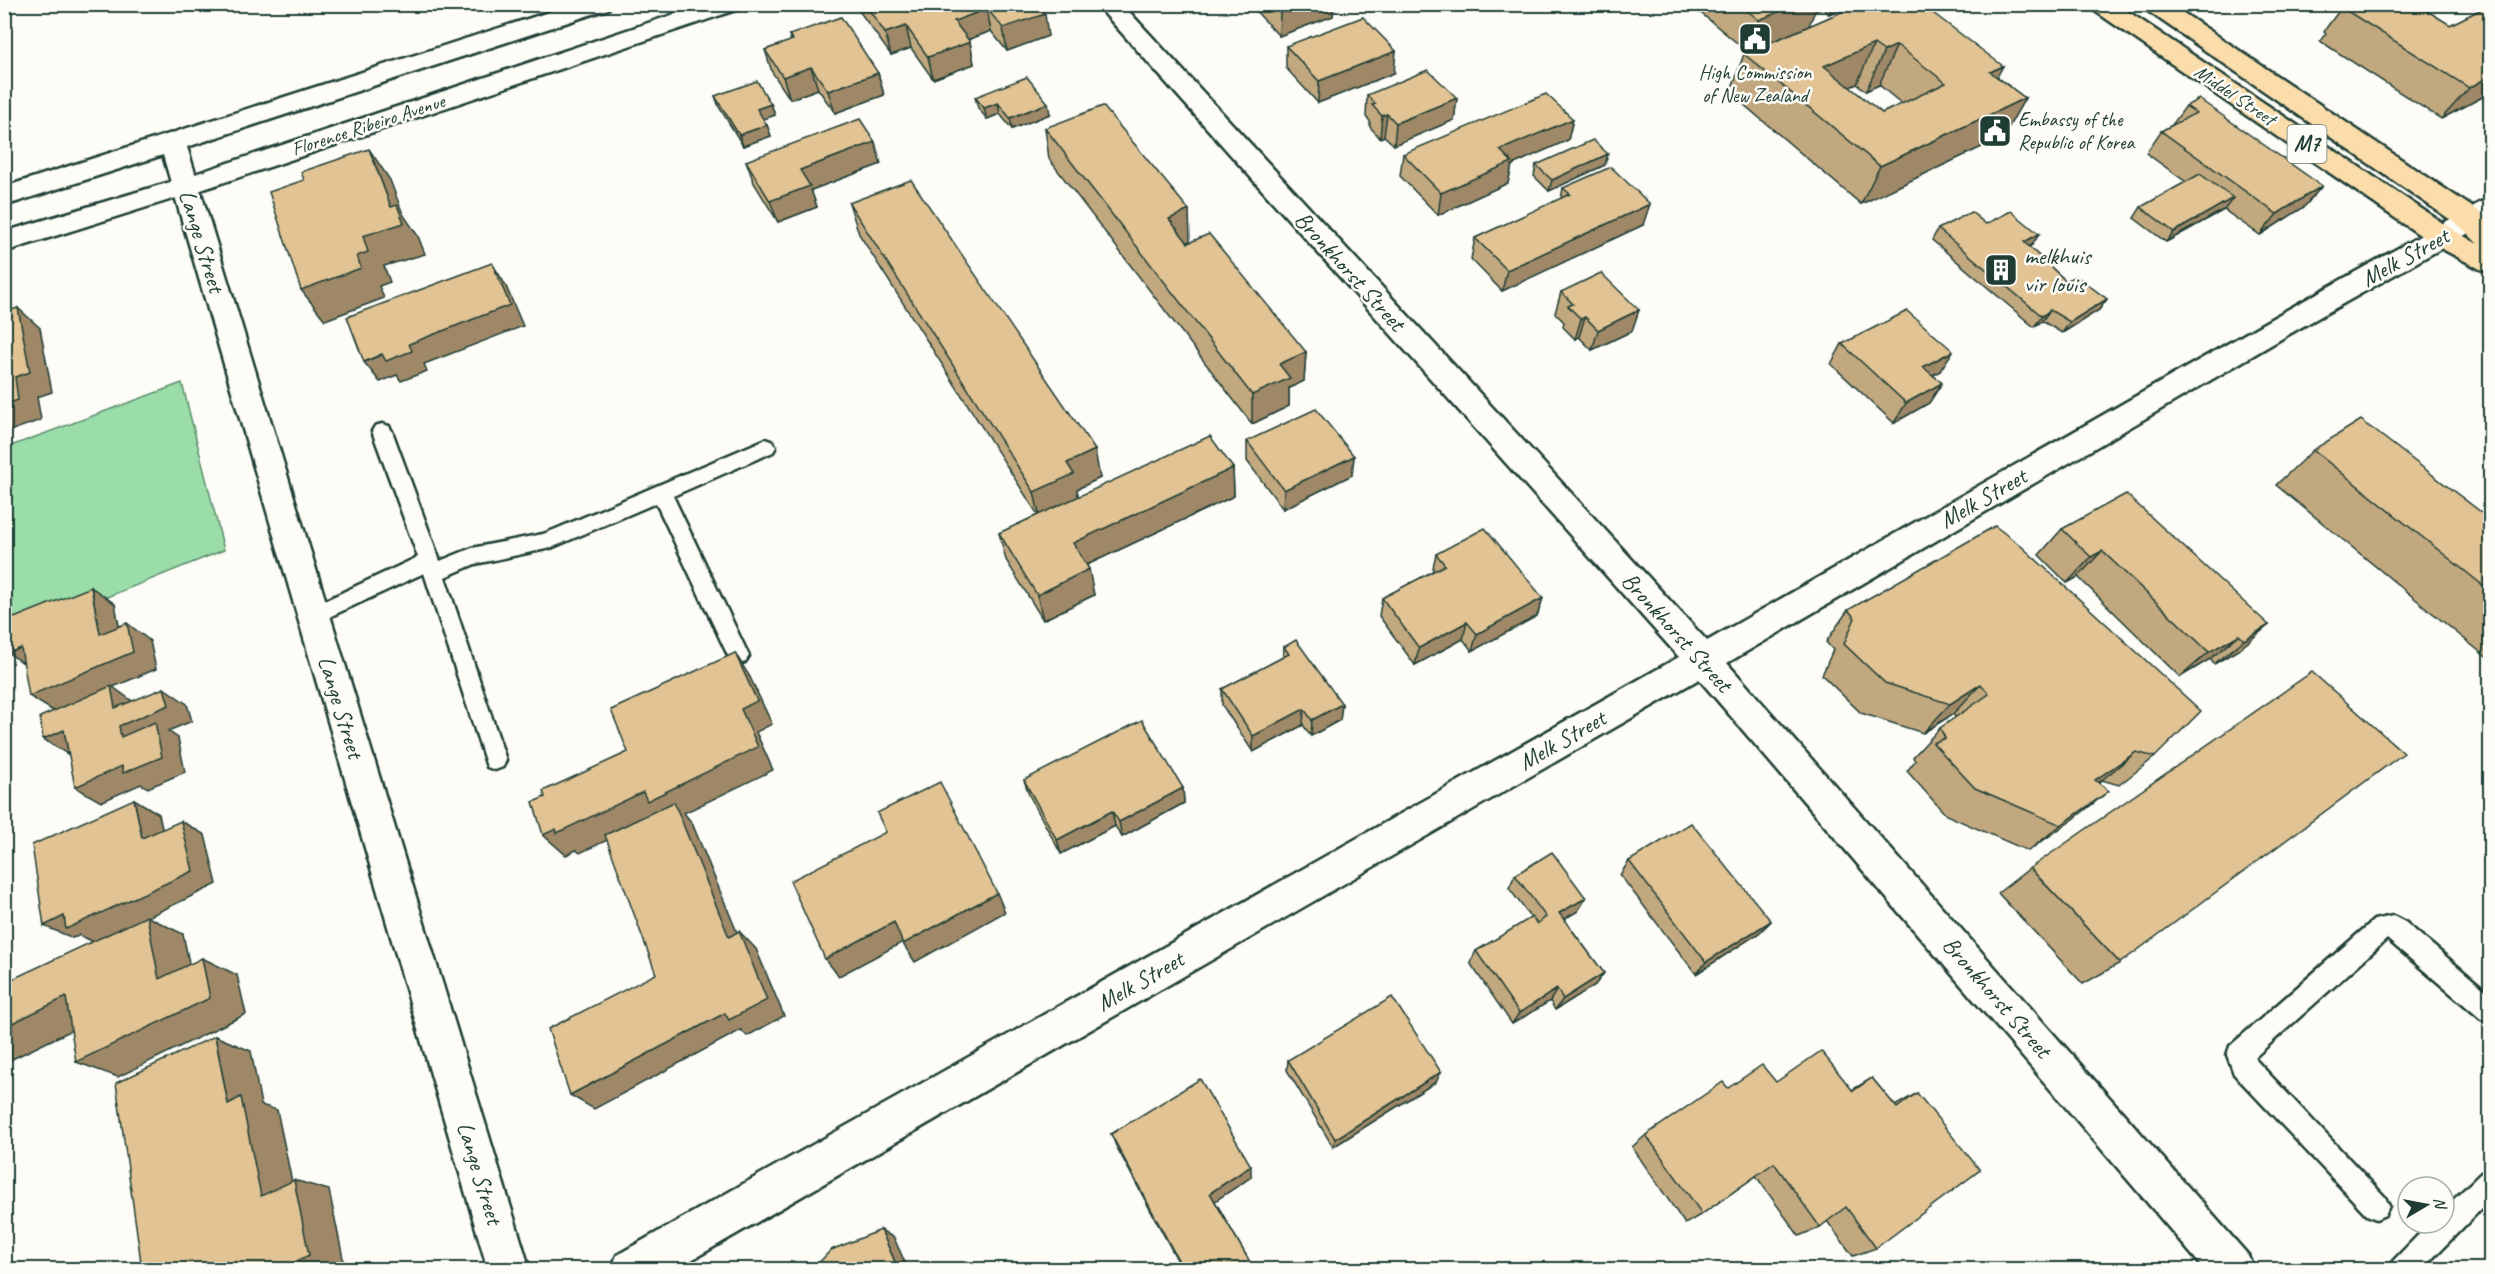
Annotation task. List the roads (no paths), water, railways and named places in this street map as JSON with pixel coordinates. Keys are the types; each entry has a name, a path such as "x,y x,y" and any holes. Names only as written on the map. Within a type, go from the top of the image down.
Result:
{"main road":[{"name":"Middel Street","path":"2100,4 2468,222 2490,262"},
{"name":"Middel Street","path":"2153,4 2490,239"}],"street":[{"path":"4,197 600,4"},
{"name":"Florence Ribeiro Avenue","path":"4,242 186,186 731,4"},
{"name":"Bronkhorst Street","path":"1108,4 1703,660 2233,1269"},
{"name":"Lange Street","path":"173,144 509,1269"},
{"name":"Melk Street","path":"632,1269 1703,660 2288,322 2468,222"}],"lane":[{"path":"382,431 432,567 495,760"},
{"path":"314,615 432,567 472,556 544,542 766,447"},
{"path":"661,492 738,656"},
{"path":"2376,1206 2243,1065 2239,1055 2382,928 2388,926 2397,930 2490,1010"},
{"path":"2402,1269 2490,1182"}],"place":[{"name":"High Commission of New Zealand","path":"1755,39"},
{"name":"Embassy of the Republic of Korea","path":"1995,131"},
{"name":"melkhuis vir louis","path":"2001,270"}]}
